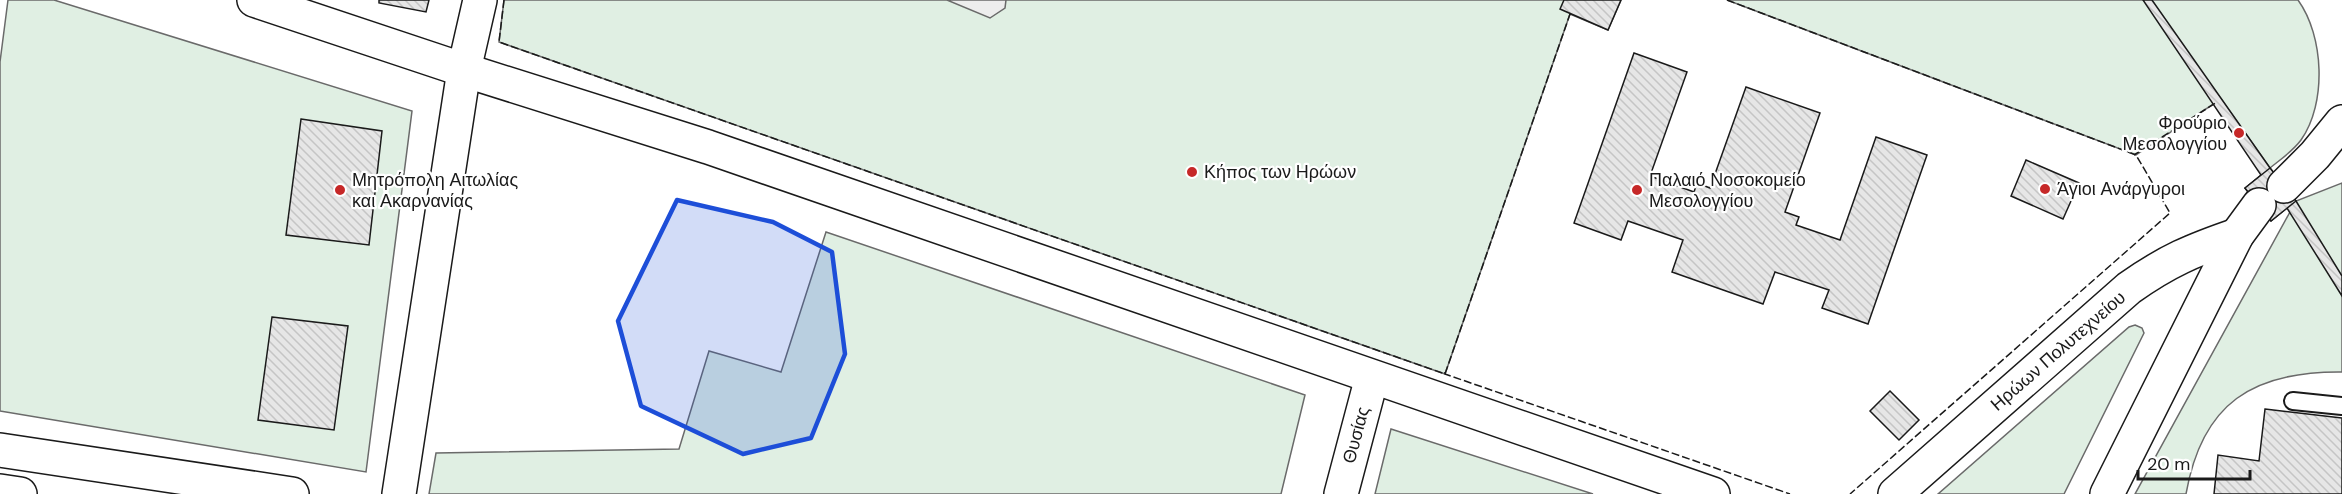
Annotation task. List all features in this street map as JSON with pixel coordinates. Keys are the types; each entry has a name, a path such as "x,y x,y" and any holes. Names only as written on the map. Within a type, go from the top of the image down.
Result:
{"street":[{"path":"254,0 464,70 708,147 1713,494"},
{"path":"399,494 464,70 480,0"},
{"path":"2107,494 2237,235 2271,195 2315,155 2342,122"},
{"name":"Ηρώων Πολυτεχνείου","path":"1895,494 2129,288 2187,252 2237,235"},
{"name":"Θυσίας","path":"1341,494 1372,377"},
{"path":"0,450 292,494"},
{"path":"0,491 20,494"}],"lane":[{"path":"2293,401 2342,406"}],"highlighted area":[{"path":"677,200 773,222 832,252 845,354 811,438 743,454 641,406 618,321"}],"green space":[{"path":"8,0 54,0 412,111 366,472 0,411 0,62"},
{"name":"Κήπος των Ηρώων","path":"504,0 1621,0 1608,30 1570,14 1445,374 499,42"},
{"path":"1727,0 2298,0 2307,15 2317,50 2319,70 2315,108 2301,140 2270,168 2221,99 2136,155"},
{"path":"2342,183 2342,372 2310,373 2282,378 2258,386 2237,398 2219,415 2205,436 2194,463 2186,494 2135,494 2296,201"},
{"path":"826,232 1305,395 1281,494 429,494 436,453 679,449 709,351 781,372"},
{"path":"2135,325 2142,328 2144,333 2064,494 1938,494 2129,327"},
{"path":"1391,429 1593,494 1375,494"}],"shaded area":[{"path":"947,0 1006,0 1005,8 990,18"}],"building":[{"path":"379,0 429,0 426,12 379,3"},
{"path":"1564,0 1621,0 1608,30 1560,9"},
{"name":"Φρούριο Μεσολογγίου","path":"2143,0 2152,0 2270,168 2296,201 2342,276 2342,296 2287,208 2271,221 2245,188 2261,175"},
{"name":"Παλαιό Νοσοκομείο Μεσολογγίου","path":"1634,53 1687,72 1650,176 1694,192 1697,183 1710,188 1746,87 1820,113 1785,212 1799,217 1796,225 1840,240 1876,137 1927,155 1868,324 1822,308 1829,290 1775,272 1763,304 1672,272 1683,240 1628,221 1621,240 1574,223"},
{"path":"301,119 382,131 369,245 286,235"},
{"name":"Άγιοι Ανάργυροι","path":"2026,160 2079,183 2063,219 2011,196"},
{"path":"2270,168 2296,201 2271,221 2245,188"},
{"path":"272,317 348,326 334,430 258,420"},
{"path":"1890,391 1919,420 1899,440 1870,411"},
{"path":"2265,409 2342,418 2342,494 2214,494 2218,455 2259,461"}],"fence":[{"path":"504,0 499,42 1445,374 1570,14 1572,14"},
{"path":"1727,0 2136,155 2170,213 1850,494"},
{"path":"2134,155 2217,102"},
{"path":"1445,372 1445,374 1790,494"}],"place":[{"name":"Φρούριο Μεσολογγίου","path":"2239,133"},
{"name":"Κήπος των Ηρώων","path":"1192,172"},
{"name":"Άγιοι Ανάργυροι","path":"2045,189"},
{"name":"Μητρόπολη Αιτωλίας και Ακαρνανίας","path":"340,190"},
{"name":"Παλαιό Νοσοκομείο Μεσολογγίου","path":"1637,190"}]}
